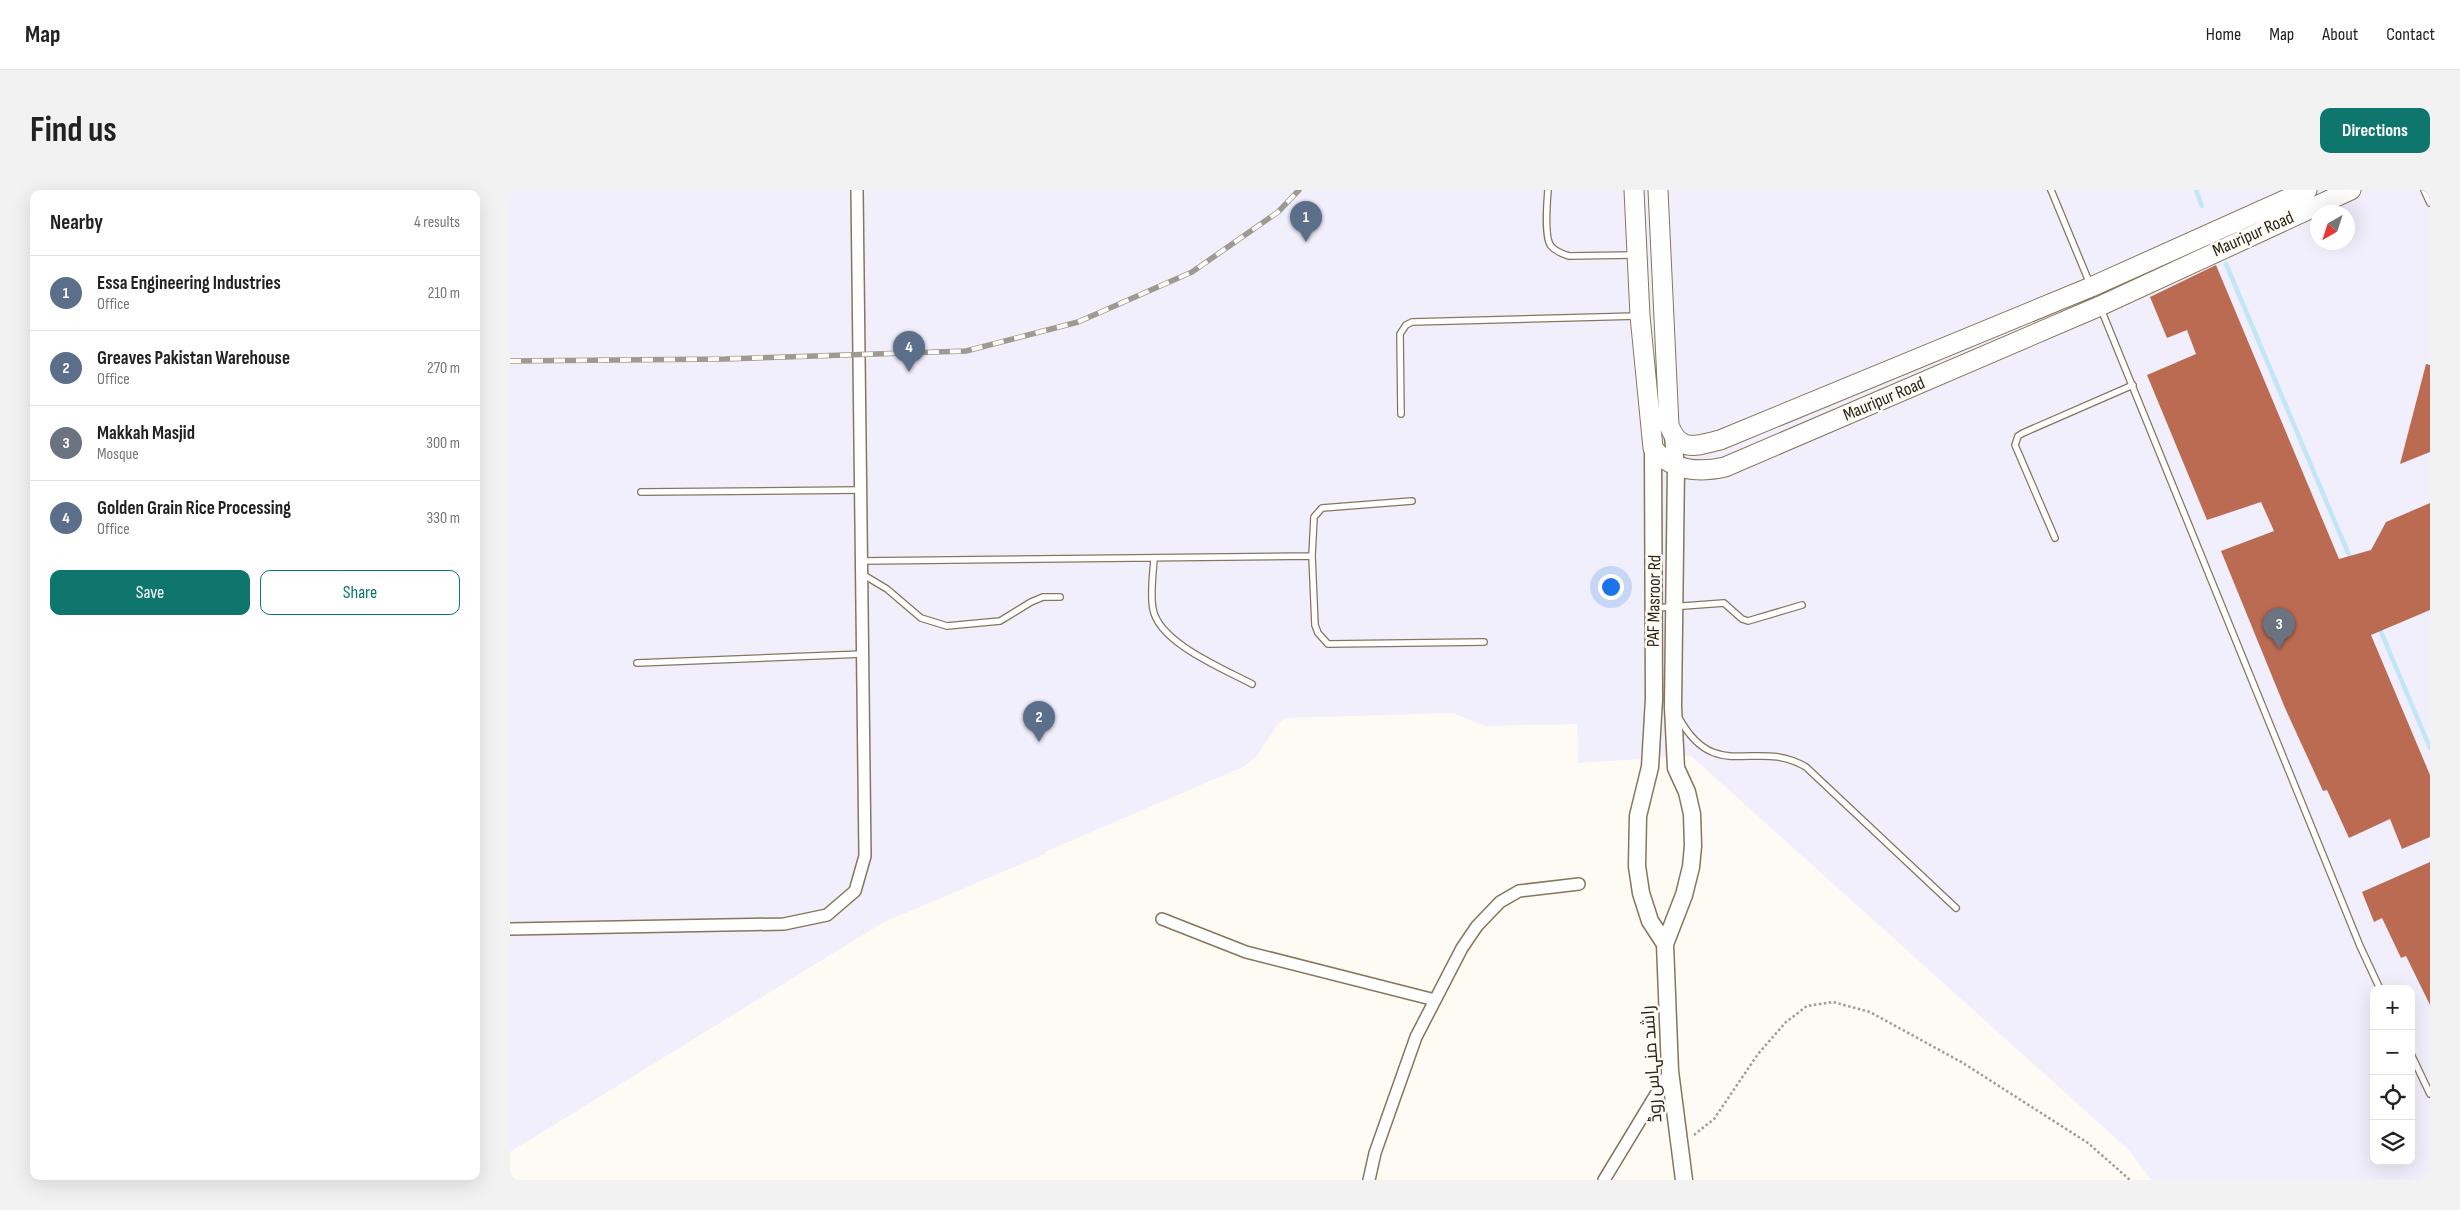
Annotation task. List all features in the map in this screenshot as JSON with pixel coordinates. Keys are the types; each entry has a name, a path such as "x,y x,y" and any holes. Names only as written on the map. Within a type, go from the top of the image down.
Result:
{"main road":[{"path":"1634,190 1640,316 1653,448"},
{"path":"1658,190 1669,424 1673,436"},
{"name":"Mauripur Road","path":"2226,236 2307,190"},
{"name":"Mauripur Road","path":"1653,448 1659,456 1676,467 1706,472 1725,467 2203,246 2351,190"},
{"name":"Mauripur Road","path":"1673,436 1685,446 1699,446 1720,440 2096,296"},
{"name":"PAF Masroor Rd","path":"1673,436 1676,467 1673,707 1676,768"},
{"name":"PAF Masroor Rd","path":"1653,448 1654,699 1650,767 1638,816 1637,866 1641,893 1650,921 1665,944"},
{"name":"راشد منہاس روڈ","path":"1676,768 1692,814 1693,846 1691,867 1684,895 1665,944 1670,1071 1684,1180"}],"street":[{"path":"510,928 784,924 827,915 856,890 865,856 857,190"},
{"path":"1369,1180 1375,1153 1416,1037 1462,948 1477,926 1500,902 1519,892 1579,884"},
{"path":"1162,919 1246,952 1435,1000"},
{"path":"1604,1180 1670,1071"}],"lane":[{"path":"1548,190 1547,238 1551,246 1559,252 1569,256 1637,255"},
{"path":"2051,190 2133,386 2360,946 2378,985"},
{"path":"2424,190 2430,203"},
{"path":"1401,414 1400,334 1406,325 1412,322 1640,316"},
{"path":"2055,538 2015,445 2016,440 2023,433 2133,386"},
{"path":"641,492 861,490"},
{"path":"1412,501 1322,508 1314,517 1312,556 1315,624 1318,633 1328,644 1484,642"},
{"path":"862,561 1312,556"},
{"path":"1154,559 1153,610 1162,629 1180,645 1252,684"},
{"path":"862,574 887,589 922,618 947,626 1000,621 1043,597 1060,597"},
{"path":"1654,608 1724,603 1742,619 1748,621 1802,605"},
{"path":"637,663 864,654"},
{"path":"1673,707 1687,732 1706,750 1720,755 1785,757 1806,767 1956,908"},
{"path":"2415,1062 2430,1094"}],"path":[{"path":"1678,1141 1698,1134 1714,1118 1758,1054 1786,1022 1807,1006 1833,1002 1870,1012 1964,1063 2088,1143 2130,1180"}],"shaded area":[{"path":"510,190 2430,190 2430,1180 2151,1180 2129,1150 1691,756 1578,763 1577,724 1485,726 1453,713 1285,718 1279,723 1256,757 1245,766 884,922 510,1152"}],"building":[{"path":"2216,265 2339,559 2371,550 2386,522 2430,503 2430,610 2371,635 2430,775 2430,837 2402,849 2390,819 2349,838 2327,790 2323,791 2285,708 2221,551 2274,531 2261,502 2207,520 2147,375 2196,354 2187,330 2167,338 2150,297"},
{"path":"2426,364 2430,365 2430,452 2400,464"},
{"path":"2430,862 2430,1005 2406,956 2401,958 2382,918 2374,922 2362,892"}],"waterway":[{"path":"2196,190 2202,206"},
{"path":"2226,264 2351,560"},
{"path":"2379,627 2430,748"}],"railway":[{"path":"510,361 725,359 966,351 1078,322 1192,272 1278,212 1299,190"}],"place":[{"name":"Essa Engineering Industries","path":"1306,242"},
{"name":"Golden Grain Rice Processing","path":"909,372"},
{"name":"Makkah Masjid","path":"2279,649"},
{"name":"Greaves Pakistan Warehouse","path":"1039,742"}]}
